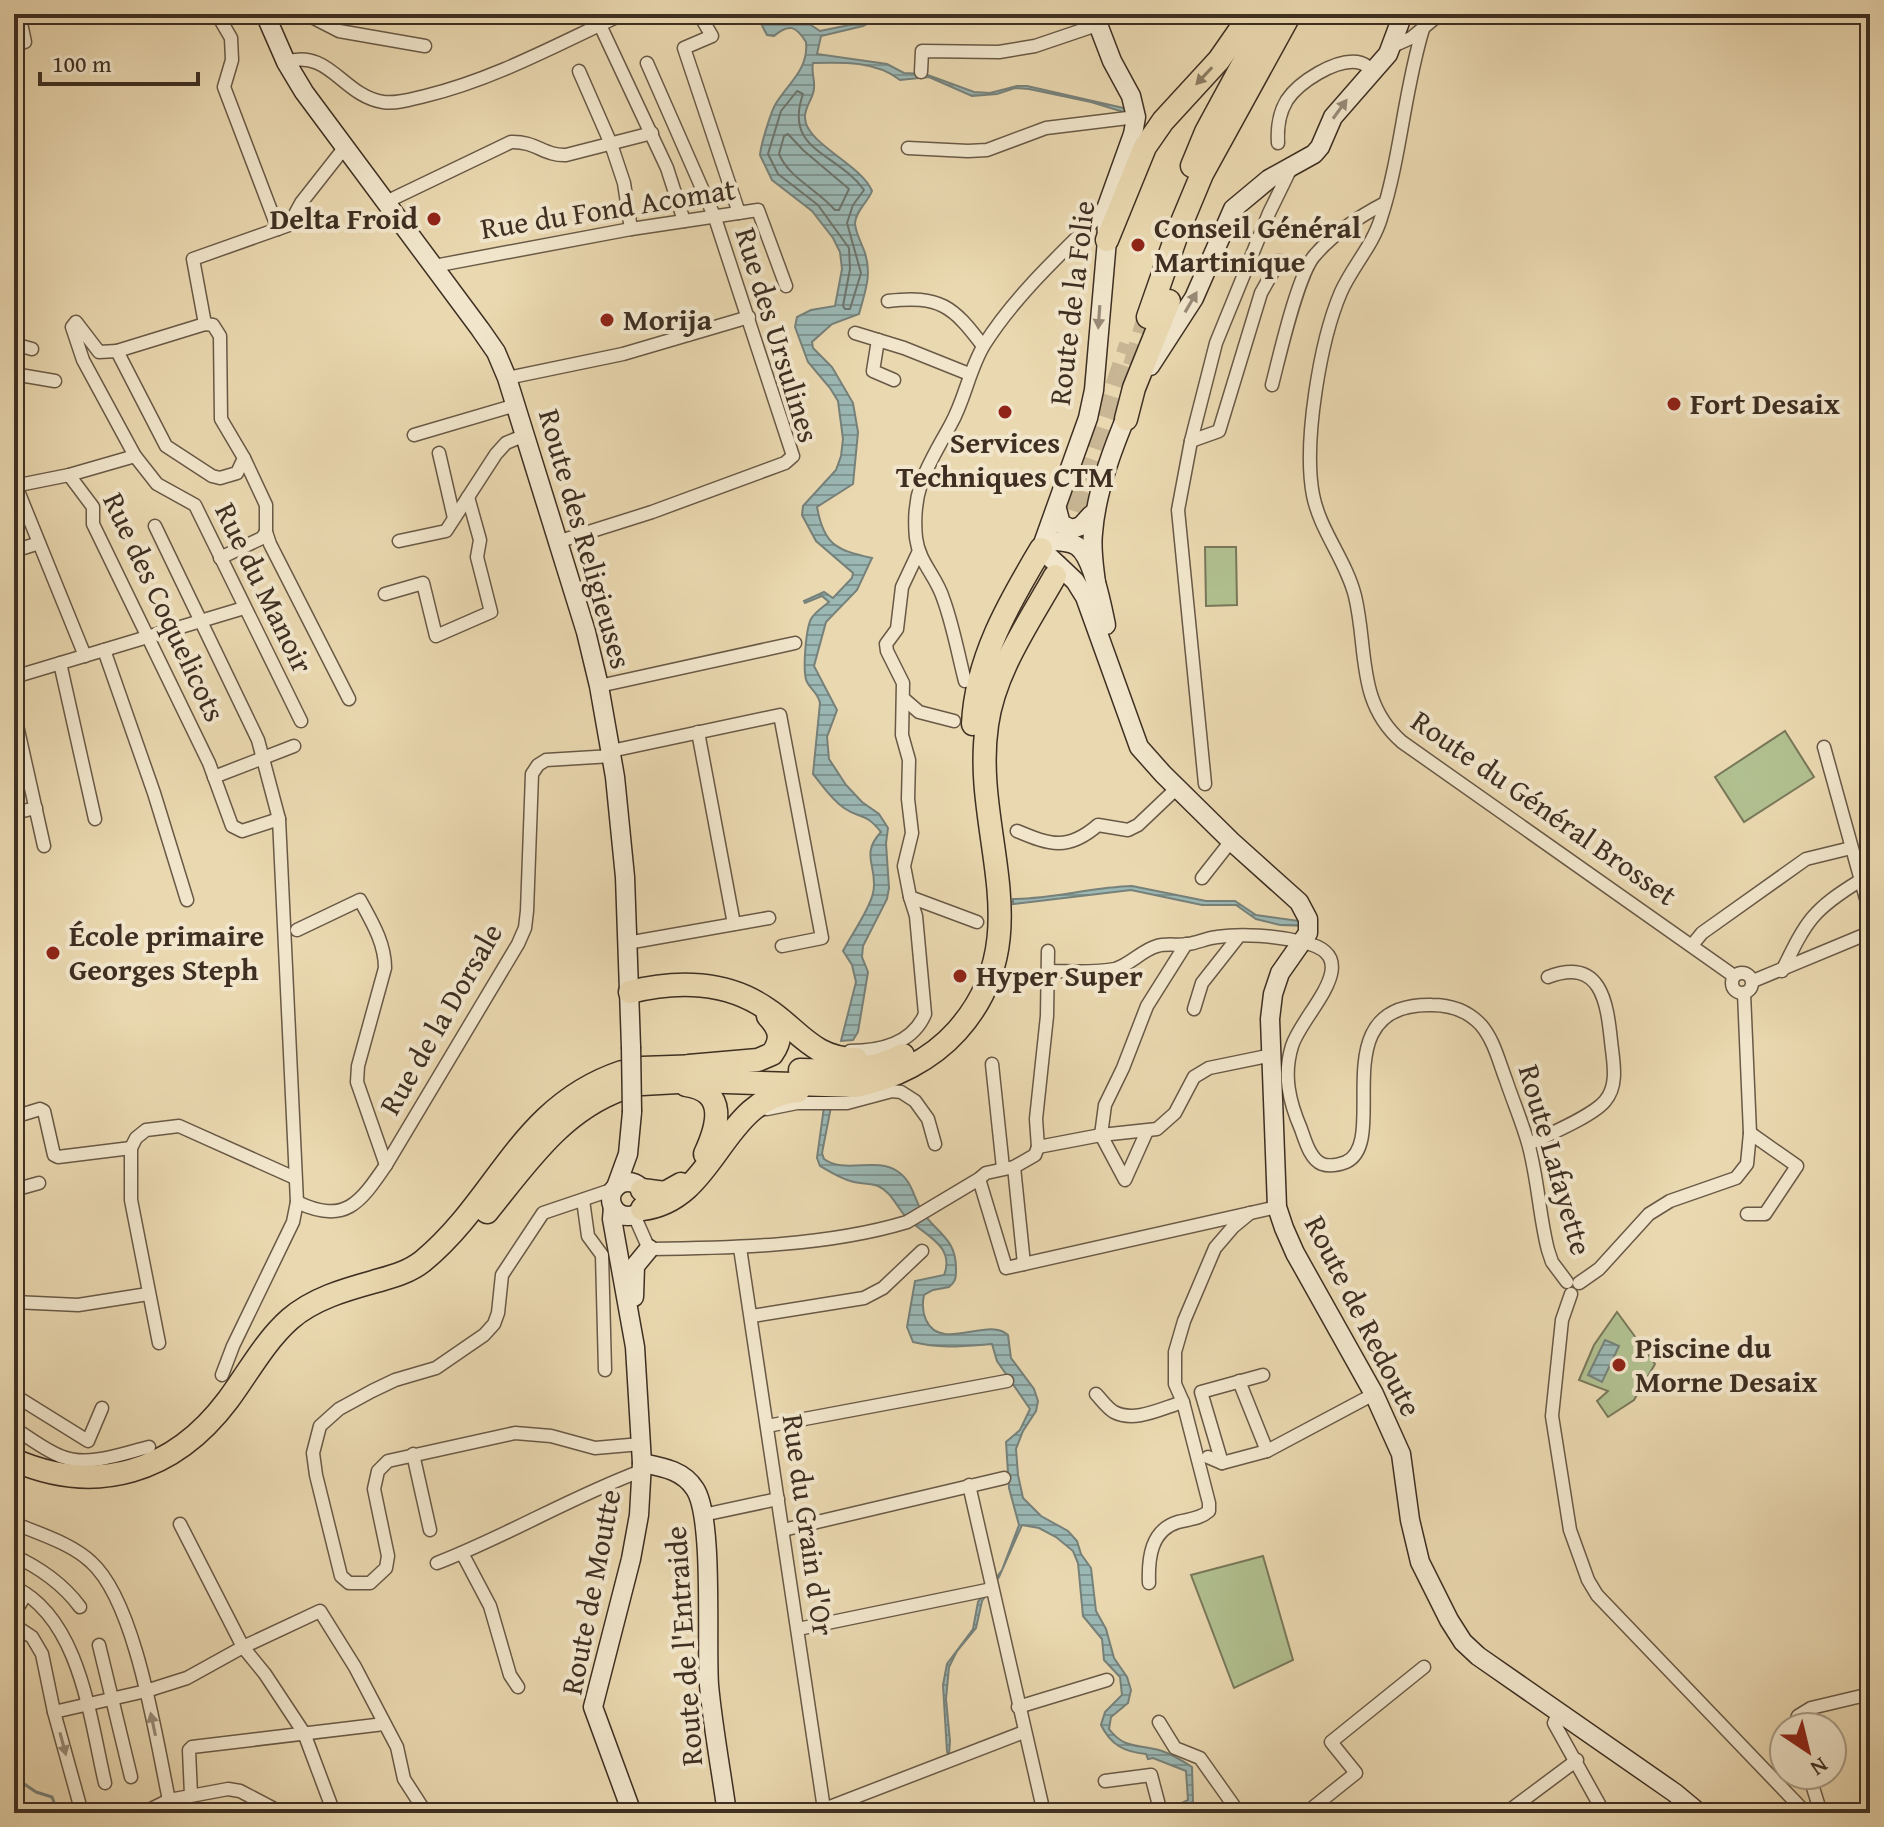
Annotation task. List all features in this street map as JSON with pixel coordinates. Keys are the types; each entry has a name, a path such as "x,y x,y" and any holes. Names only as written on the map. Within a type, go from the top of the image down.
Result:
{"highway":[{"path":"1107,240 1116,202 1145,147 1163,121 1219,60 1251,14"},
{"path":"1270,14 1206,132 1156,258 1144,317 1202,174 1290,14"},
{"path":"1126,419 1134,388 1170,297 1194,217 1226,129"},
{"path":"689,1066 850,1070 897,1058 929,1039 954,1016 972,989 989,942 990,909 964,722 993,639 1051,563"},
{"path":"638,1204 667,1204 681,1195 743,1119 765,1098 870,1083 899,1073 936,1051 965,1022 986,988 999,949 998,876 985,771 1000,704 1021,660 1051,563"},
{"path":"630,992 672,986 724,988 769,1010 795,1034 839,1058 897,1058"},
{"path":"14,1460 64,1477 86,1478 145,1467 176,1451 196,1436 226,1403 275,1334 292,1318 329,1295 401,1273 419,1264 457,1226 521,1144 552,1111 577,1092 689,1066 766,1058 778,1046 779,1037 771,1019 750,999"},
{"path":"779,1037 825,1049"},
{"path":"14,1473 51,1487 81,1491 118,1488 157,1476 186,1459 225,1425 275,1359 308,1323 328,1312 407,1285 433,1271 452,1254 558,1128 598,1099 637,1079 843,1087"},
{"path":"637,1079 701,1088 713,1100 717,1115 716,1127 704,1154 681,1185 638,1204"}],"main road":[{"name":"Route des Religieuses","path":"265,14 286,62 304,92 488,341 507,378 586,632 611,754 625,877 632,1112 628,1154 613,1196 612,1219 635,1347 641,1459"},
{"path":"1121,699 1096,583 1092,537 1103,488 1126,419 1142,381 1204,279 1230,214 1248,194 1314,154 1333,117 1398,44 1403,14"},
{"path":"1095,20 1131,96 1136,117"},
{"name":"Route de la Folie","path":"1116,202 1136,117"},
{"name":"Route de la Folie","path":"1051,563 1057,509 1088,418 1094,390 1107,240"},
{"path":"1096,583 1084,553 1091,515 1103,488"},
{"path":"1057,509 1061,524 1072,529 1081,526 1091,515"},
{"path":"1051,563 1068,542 1084,553"},
{"path":"1051,563 1084,553"},
{"path":"1051,563 1081,589 1088,602 1139,747 1231,841 1299,902 1308,919 1308,933 1303,942"},
{"name":"Route de Redoute","path":"1303,942 1285,962 1273,994 1270,1019 1277,1207 1295,1253 1374,1394 1401,1454 1410,1520 1420,1562 1449,1620 1463,1642 1478,1656 1675,1793 1699,1813"},
{"name":"Route des Religieuses","path":"628,1154 638,1204"},
{"path":"629,1182 638,1204 618,1214 613,1196 629,1182"},
{"path":"617,1243 638,1204"},
{"path":"635,1347 635,1266 647,1243"},
{"name":"Route de l'Entraide","path":"641,1459 673,1470 688,1480 698,1494 707,1557 709,1683 727,1813"},
{"name":"Route de Moutte","path":"632,1813 593,1707 631,1559 639,1515 641,1459"}],"street":[{"path":"19,14 25,42"},
{"path":"217,14 231,38 232,60 224,87 278,229"},
{"path":"306,14 339,31 425,46"},
{"path":"286,62 299,58 323,64 356,91 382,102 402,101 457,88 535,56 623,14"},
{"path":"699,14 712,36 684,48 739,213"},
{"path":"1414,57 1398,44 1440,14"},
{"path":"921,72 922,51 999,52 1047,42 1095,20"},
{"path":"600,25 652,133 684,221"},
{"name":"Route du Général Brosset","path":"1423,29 1414,57 1402,139 1376,233 1341,291 1327,332 1317,381 1310,459 1316,506 1347,572 1355,597 1370,697 1377,714 1402,742 1693,944 1734,976"},
{"path":"1278,143 1281,115 1295,91 1322,73 1347,62 1358,62 1373,71"},
{"name":"Rue des Ursulines","path":"557,542 652,512 790,460 793,456 715,218 647,63"},
{"path":"579,71 611,144 624,183 631,229"},
{"path":"908,148 987,150 1046,128 1136,117"},
{"path":"386,202 511,142 528,141 554,155 652,133"},
{"path":"205,324 193,259 289,225 301,203 345,147"},
{"path":"1205,784 1178,510 1191,441 1216,343 1269,213 1292,166"},
{"path":"965,681 944,599 918,553 919,486 953,422 969,374 983,346 1019,301 1116,202"},
{"path":"1272,385 1296,299 1312,257 1348,226 1385,203"},
{"name":"Rue du Fond Acomat","path":"434,266 631,229 758,210 786,286"},
{"path":"1191,441 1219,431 1261,293 1279,261"},
{"path":"888,301 914,298 941,304 962,318 983,346"},
{"path":"507,378 623,354 749,317"},
{"name":"Rue du Manoir","path":"117,351 99,352 81,326 76,322 72,327 83,360 135,456 157,484 195,505 301,721"},
{"path":"244,458 237,473 220,478 166,446 117,351 205,324 213,325 218,330 221,419 244,458 266,505 266,532 349,699"},
{"path":"855,333 969,374"},
{"path":"878,340 873,371 894,380"},
{"path":"14,344 32,349"},
{"path":"14,374 55,381"},
{"path":"414,435 516,405"},
{"path":"399,541 446,531 506,443 525,435"},
{"path":"439,453 454,518"},
{"path":"85,656 15,486 69,475 135,456"},
{"name":"Rue des Coquelicots","path":"69,475 93,507 93,524 209,763 232,826 242,831 279,819"},
{"path":"385,594 423,583 436,636 491,612 477,557 480,540 468,497"},
{"path":"155,526 258,740 279,819 297,1202 293,1222 222,1375"},
{"path":"220,558 262,538 266,532"},
{"path":"14,551 39,543"},
{"path":"825,1049 877,1049 894,1044 910,1035 921,1024 925,1014 916,916 904,866 912,833 908,799 909,760 902,735 903,683 886,644 897,629 902,587 918,553"},
{"path":"14,677 244,608"},
{"path":"599,686 795,643"},
{"path":"104,650 187,900"},
{"path":"60,663 95,819"},
{"path":"904,699 919,712 964,722"},
{"path":"14,712 44,846"},
{"name":"Rue de la Dorsale","path":"297,1202 318,1212 337,1211 364,1198 518,944 525,928 530,877 532,774 546,760 611,754 776,714 783,719 822,938 782,946"},
{"path":"698,732 734,924"},
{"path":"214,777 294,746"},
{"path":"1824,747 1870,913"},
{"path":"1017,831 1040,841 1064,844 1075,841 1098,825 1128,830 1138,825 1177,788"},
{"path":"14,813 36,808"},
{"path":"1202,878 1231,841"},
{"path":"1693,944 1702,933 1806,859 1851,848"},
{"path":"1782,971 1815,913 1829,899 1861,880"},
{"path":"910,897 977,922"},
{"path":"297,930 360,900 379,936 385,954 385,968 358,1066 357,1082 386,1165"},
{"path":"627,943 769,918"},
{"path":"1753,981 1747,973 1740,972 1734,976 1732,986 1737,992 1744,993 1749,991 1753,981 1867,938 1864,928 1870,921"},
{"path":"1048,971 1116,969 1158,946 1186,944 1218,936 1303,942"},
{"path":"1194,1009 1202,983 1239,936"},
{"name":"Route Lafayette","path":"1303,942 1325,952 1333,967 1332,978 1292,1045 1287,1077 1291,1107 1311,1154 1318,1162 1335,1166 1354,1157 1360,1141 1370,1038 1386,1016 1396,1009 1412,1006 1454,1008 1481,1025 1494,1048 1529,1144 1548,1250 1552,1262 1572,1286"},
{"path":"1101,1135 1105,1105 1147,1006 1186,944"},
{"path":"638,1204 647,1243 740,1248 846,1235 902,1224 986,1173 1035,1155 1047,1016 1048,951"},
{"path":"1529,1144 1603,1104 1614,1081 1605,997 1585,975 1569,972 1548,977"},
{"path":"1744,993 1750,1133 1747,1164 1736,1178 1670,1201 1649,1214 1599,1269 1572,1286 1562,1320 1552,1416 1570,1530 1592,1589 1806,1813"},
{"path":"1038,1147 1101,1135 1157,1129 1175,1113 1194,1077 1209,1068 1272,1055"},
{"path":"992,1064 1024,1264"},
{"path":"717,1115 735,1123 763,1110 797,1103 847,1103 892,1091 901,1092 915,1101 928,1119 935,1144"},
{"path":"14,1117 40,1109 45,1115 54,1155 58,1157 131,1148"},
{"path":"159,1343 131,1200 131,1148 142,1132 179,1126 295,1178"},
{"path":"1101,1135 1125,1180 1147,1131"},
{"path":"1747,1214 1765,1214 1797,1166 1750,1133"},
{"path":"979,1179 1006,1268 1277,1207"},
{"path":"14,1190 39,1183"},
{"path":"613,1196 583,1200 543,1213 502,1275 498,1313 494,1324 484,1335 436,1368 395,1380 339,1409 320,1426 313,1453 334,1556 341,1576 349,1583 359,1585 370,1583 386,1568 388,1556 374,1489 378,1471 388,1461 515,1433 551,1436 641,1459"},
{"path":"583,1200 588,1236 602,1255 605,1370"},
{"path":"1149,1583 1148,1561 1159,1533 1175,1523 1203,1516 1209,1511 1183,1402 1175,1384 1175,1352 1184,1321 1215,1248 1252,1211"},
{"name":"Rue du Grain d'Or","path":"740,1248 798,1629 819,1811"},
{"path":"752,1316 864,1298 883,1288 922,1251"},
{"path":"14,1302 78,1305 148,1294"},
{"path":"1222,1463 1201,1392 1263,1375"},
{"path":"767,1426 1007,1381"},
{"path":"1239,1381 1267,1451"},
{"path":"1096,1394 1113,1411 1125,1415 1142,1415 1183,1402"},
{"path":"1208,1457 1222,1463 1267,1451 1374,1394"},
{"path":"14,1395 88,1441 102,1408"},
{"path":"14,1428 60,1457 69,1459 98,1459 149,1447"},
{"path":"413,1454 430,1530"},
{"path":"437,1563 567,1502 641,1459"},
{"path":"783,1530 1004,1478"},
{"path":"969,1485 1044,1813"},
{"path":"703,1515 778,1499"},
{"path":"14,1523 90,1560 104,1575 121,1605 146,1691 169,1800"},
{"path":"180,1524 243,1647 304,1733 334,1813"},
{"path":"462,1553 490,1606 510,1675 518,1687"},
{"path":"14,1556 37,1568 70,1593 80,1607"},
{"path":"14,1587 39,1602 63,1632 105,1783"},
{"path":"798,1629 992,1589"},
{"path":"14,1614 26,1594"},
{"path":"54,1712 146,1691 187,1678 243,1647 320,1611 355,1667 397,1747 404,1779 426,1813"},
{"path":"14,1625 32,1637 42,1654 54,1712 82,1813"},
{"path":"99,1645 131,1777"},
{"path":"1306,1813 1356,1773 1331,1742 1424,1667"},
{"path":"1018,1707 1107,1680"},
{"path":"1806,1711 1870,1694"},
{"path":"1558,1713 1554,1723 1604,1813"},
{"path":"1159,1722 1175,1748 1200,1758 1239,1813"},
{"path":"192,1795 189,1750 192,1747 384,1724"},
{"path":"819,1811 1024,1732"},
{"path":"1506,1813 1577,1760"},
{"path":"1105,1781 1151,1775 1161,1813"},
{"path":"147,1812 169,1800 228,1789 240,1791 282,1813"},
{"path":"1814,1791 1821,1813"}],"green space":[{"path":"1205,547 1236,547 1237,605 1206,606"},
{"path":"1785,731 1814,777 1744,822 1715,777"},
{"name":"Piscine du Morne Desaix","path":"1617,1312 1655,1364 1634,1400 1608,1417 1597,1401 1608,1391 1579,1380 1594,1345"},
{"path":"1263,1556 1293,1660 1234,1688 1191,1575"}],"water":[{"path":"743,14 794,14 820,31 870,18 966,14 909,20 877,19 863,26 821,36 817,54 887,64 904,73 925,74 974,92 990,93 1017,86 1027,86 1128,109 1127,113 1029,89 1015,88 997,94 972,96 929,77 900,80 870,66 813,63 814,92 805,114 808,127 814,137 866,181 872,191 855,223 868,269 859,314 832,324 812,342 813,348 832,367 853,403 858,432 853,484 817,507 820,520 834,544 872,558 857,590 826,622 814,666 837,710 827,737 829,759 846,785 879,814 888,828 889,888 887,899 863,946 862,957 868,972 858,1032 853,1040 841,1041 856,982 852,965 843,951 871,899 874,884 871,848 881,832 866,818 839,804 813,774 820,703 807,682 805,650 811,619 829,602 822,596 804,601 824,592 833,598 853,573 816,541 802,515 803,506 836,470 843,439 838,401 808,362 795,327 797,317 811,310 835,306 842,269 840,252 833,238 812,211 772,180 760,155 775,105 801,69 806,42 792,28 774,36 767,35 757,16"},
{"path":"1132,886 1206,901 1235,901 1256,915 1307,922 1307,926 1280,925 1256,919 1236,905 1202,905 1131,890 1013,904 1013,899"},
{"path":"824,1107 831,1107 822,1153 824,1159 841,1165 880,1165 897,1171 909,1183 920,1208 953,1250 954,1282 949,1287 924,1295 924,1314 933,1329 942,1334 953,1334 989,1329 1008,1335 1011,1358 1034,1389 1038,1401 1016,1449 1023,1498 1041,1516 1068,1531 1077,1541 1081,1554 1091,1568 1096,1611 1106,1629 1114,1658 1127,1677 1131,1690 1128,1703 1111,1717 1109,1729 1127,1744 1162,1751 1192,1767 1193,1801 1189,1805 1195,1813 1188,1813 1182,1803 1188,1800 1186,1771 1119,1746 1101,1725 1105,1712 1122,1695 1120,1677 1104,1660 1102,1639 1083,1616 1078,1563 1073,1551 1039,1528 1022,1525 999,1577 982,1601 976,1628 957,1651 949,1667 946,1699 949,1755 947,1752 943,1685 947,1664 973,1629 978,1602 1002,1570 1019,1525 1009,1488 1006,1442 1020,1430 1030,1409 997,1361 992,1344 943,1346 913,1342 907,1327 915,1281 944,1275 946,1265 942,1248 907,1218 883,1189 845,1180 820,1166 817,1158"},
{"path":"1605,1340 1619,1346 1602,1382 1588,1375"}],"waterway":[{"path":"14,1777 36,1792 52,1797 58,1813"}],"tunnel":[{"path":"1134,366 1148,317"},
{"path":"1045,570 1066,536 1130,345"}],"place":[{"name":"Delta Froid","path":"434,219"},
{"name":"Conseil Général Martinique","path":"1138,245"},
{"name":"Morija","path":"607,320"},
{"name":"Fort Desaix","path":"1674,404"},
{"name":"Services Techniques CTM","path":"1005,412"},
{"name":"École primaire Georges Steph","path":"53,953"},
{"name":"Hyper Super","path":"960,976"},
{"name":"Piscine du Morne Desaix","path":"1619,1365"}]}
